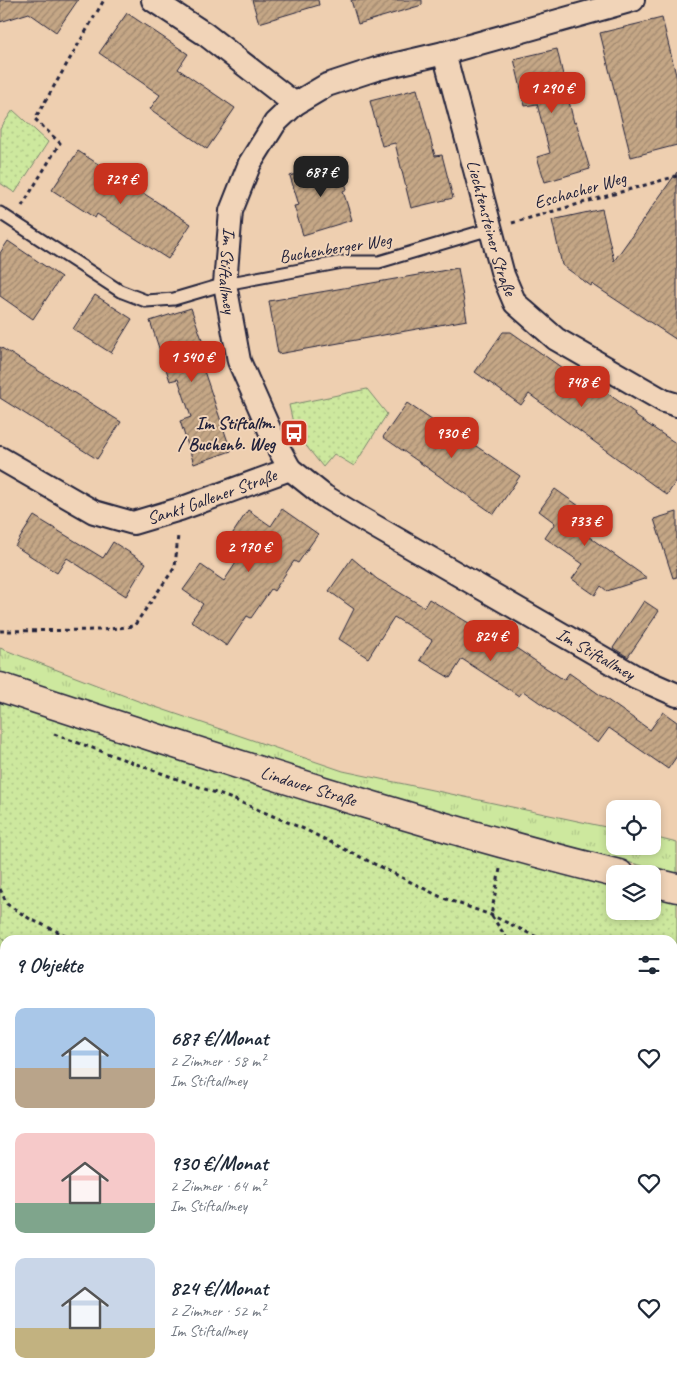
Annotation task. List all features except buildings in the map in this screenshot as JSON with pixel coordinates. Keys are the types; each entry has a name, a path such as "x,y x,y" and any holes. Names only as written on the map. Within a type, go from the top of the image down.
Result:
{"main road":[{"name":"Lindauer Straße","path":"0,687 269,774 505,845 606,871"},
{"path":"661,884 677,888"}],"street":[{"path":"153,0 205,34 295,104"},
{"name":"Im Stiftallmey","path":"633,0 444,53 376,69 327,85 295,104 275,124 250,163 231,211 225,284 239,360 275,442 290,470 324,496 370,524 636,677 677,695"},
{"name":"Liechtensteiner Straße","path":"444,53 503,275 515,303 556,340 664,401 677,405"},
{"name":"Sankt Gallener Straße","path":"0,458 94,512 133,522 180,509 290,470"}],"lane":[{"name":"Buchenberger Weg","path":"0,213 120,291 146,301 174,300 225,284 343,262 379,262 490,229"}],"path":[{"path":"12,221 60,143 34,119 104,0"},
{"name":"Eschacher Weg","path":"490,229 677,176"},
{"path":"0,631 101,630 134,626 175,567 180,509"},
{"path":"46,731 235,800 296,825 388,869 443,898 491,915 533,935"},
{"path":"505,845 491,915 505,935"},
{"path":"0,890 7,904 30,919 65,935"}],"green space":[{"path":"13,110 48,142 15,193 0,183 0,129"},
{"path":"367,389 387,414 354,466 334,454 323,467 295,432 289,405"},
{"path":"0,648 138,701 343,771 606,827 606,855 661,855 661,839 677,843 677,874 661,870 661,865 639,865 506,833 272,765 0,674"},
{"path":"0,699 497,857 606,884 606,920 661,920 661,897 677,902 677,935 1,935"}],"place":[{"name":"Im Stiftallm. / Buchenb. Weg","path":"294,433"}]}
